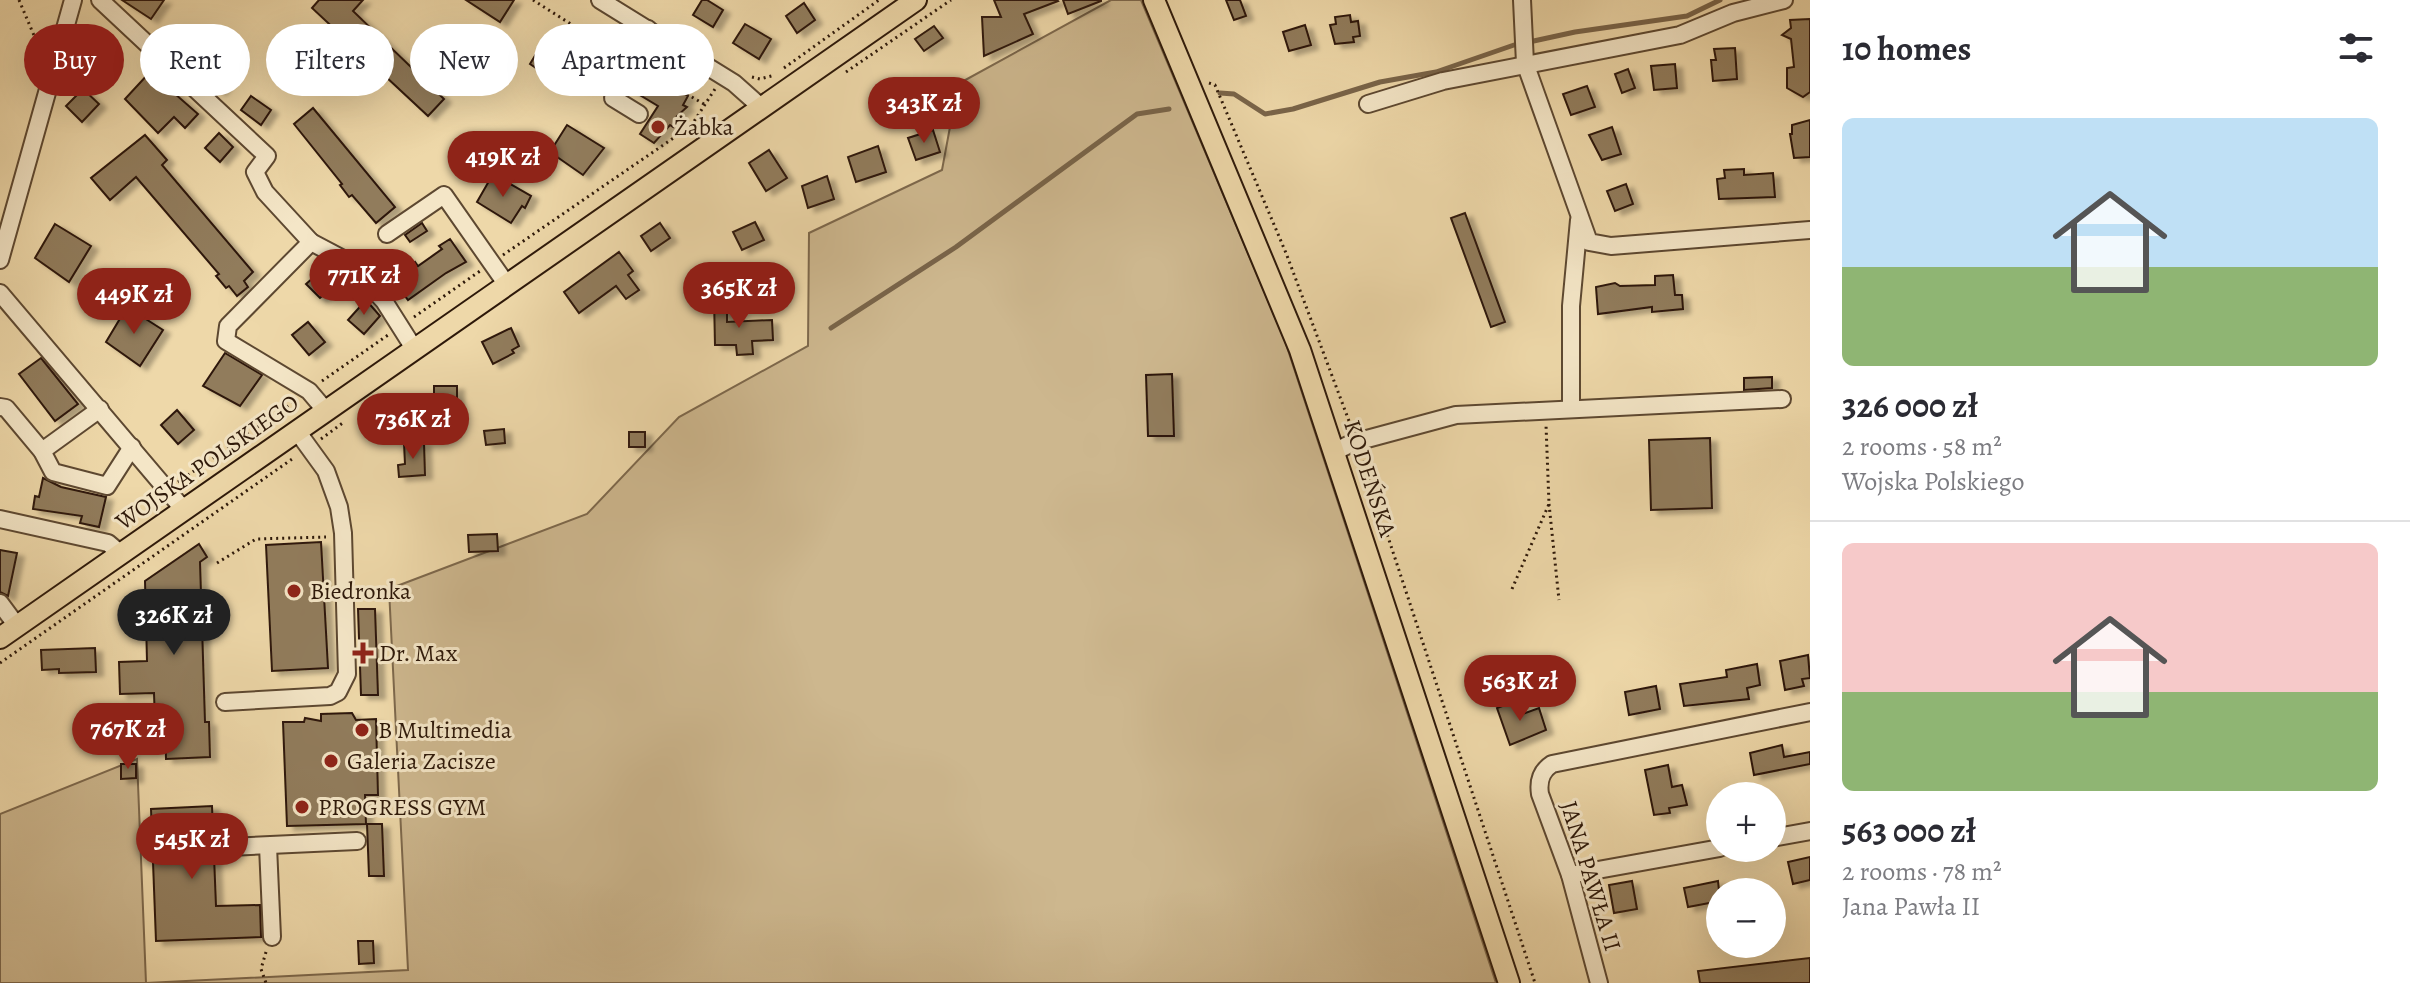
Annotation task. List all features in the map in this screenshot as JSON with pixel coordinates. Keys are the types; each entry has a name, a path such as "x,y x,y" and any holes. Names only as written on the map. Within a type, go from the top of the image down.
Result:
{"main road":[{"name":"WOJSKA POLSKIEGO","path":"8,632 184,510 303,439 326,411 916,0"},
{"name":"KODEŃSKA","path":"1154,0 1288,317 1509,983"}],"street":[{"path":"67,24 73,0"},
{"path":"100,0 267,156 255,172 265,192 311,242 347,261 384,301 415,350"},
{"path":"600,0 640,24"},
{"path":"1522,0 1525,63 1589,242 1611,246 1810,230"},
{"path":"1368,104 1443,81 1680,35 1733,13 1784,0"},
{"path":"714,70 761,107"},
{"path":"0,260 47,96"},
{"path":"614,96 639,114"},
{"path":"387,234 444,195 507,285"},
{"path":"1571,408 1571,306 1579,214"},
{"path":"311,242 228,326 226,341 309,391 326,411"},
{"path":"0,293 184,510"},
{"path":"1334,452 1357,442 1456,415 1782,399"},
{"path":"0,407 6,408 42,451 53,472 107,486 132,447"},
{"path":"42,451 100,409"},
{"path":"225,702 321,698 338,692 344,684 347,662 343,533 339,507 332,483 303,439"},
{"path":"0,519 108,543 121,554"},
{"path":"0,603 8,632"},
{"name":"JANA PAWŁA II","path":"1599,983 1570,875 1540,794 1539,786 1545,769 1552,764 1810,712"},
{"path":"1786,835 1810,831"},
{"path":"229,847 357,841"},
{"path":"268,846 272,937"},
{"path":"1570,875 1706,851"}],"path":[{"path":"19,0 29,24"},
{"path":"776,75 879,0"},
{"path":"837,79 951,0"},
{"path":"1186,77 1215,85 1286,253 1357,442 1535,983"},
{"path":"1546,409 1549,504 1559,600"},
{"path":"0,663 303,439 351,417"},
{"path":"1512,589 1549,504"},
{"path":"217,563 256,539 322,538 343,533"},
{"path":"266,983 261,969 272,937"}],"shaded area":[{"path":"1111,0 1141,0 1285,341 1496,983 146,983 408,970 389,589 587,514 679,417 808,346 809,233 942,170 958,84"},
{"path":"137,759 146,983 0,983 0,814"}],"building":[{"path":"122,0 164,0 151,19"},
{"path":"319,0 363,0 353,11 366,24 329,24 312,8"},
{"path":"466,0 514,0 500,22"},
{"path":"702,0 723,10 714,25 693,15"},
{"path":"994,0 1058,1 1024,14 1033,34 984,56 982,17 1001,17"},
{"path":"1063,0 1101,0 1101,1 1068,14"},
{"path":"1226,0 1240,0 1246,16 1234,20"},
{"path":"804,3 815,20 797,33 786,16"},
{"path":"1350,15 1351,22 1358,21 1360,36 1353,37 1354,42 1335,44 1330,25 1336,24 1335,17"},
{"path":"1810,19 1810,92 1803,97 1787,88 1787,68 1794,67 1791,39 1782,35 1791,28 1790,20"},
{"path":"745,24 771,39 759,59 733,43"},
{"path":"1305,25 1311,45 1289,51 1283,32"},
{"path":"934,26 943,38 924,51 915,39"},
{"path":"1735,48 1737,79 1713,81 1711,60 1716,60 1714,49"},
{"path":"394,51 410,66 410,96 441,96 444,99 428,116 394,84"},
{"path":"1675,64 1677,88 1654,90 1651,66"},
{"path":"1628,69 1635,88 1622,93 1615,74"},
{"path":"140,83 140,96 177,96 198,114 185,128 174,117 158,133 125,99"},
{"path":"1587,86 1595,107 1571,115 1563,94"},
{"path":"76,96 90,96 99,104 82,122 66,106"},
{"path":"251,96 271,110 261,125 241,110"},
{"path":"642,96 688,96 683,105 687,107 677,116 673,127 670,125 654,143 640,134 658,106"},
{"path":"313,108 395,207 376,223 352,195 349,197 294,124"},
{"path":"1810,120 1810,157 1794,158 1790,134 1792,125"},
{"path":"567,125 604,148 583,175 550,152"},
{"path":"1612,127 1621,154 1602,160 1589,135"},
{"path":"933,130 940,152 916,160 908,138"},
{"path":"219,133 233,147 220,162 205,148"},
{"path":"145,135 167,160 162,165 253,272 244,281 248,287 237,296 229,286 226,288 216,276 219,274 136,177 110,200 91,178"},
{"path":"878,146 886,172 856,182 848,157"},
{"path":"769,150 787,178 766,191 749,163"},
{"path":"1744,169 1744,175 1773,173 1775,197 1719,199 1717,179 1725,178 1724,170"},
{"path":"493,174 531,196 511,223 477,202"},
{"path":"827,176 834,199 808,208 802,186"},
{"path":"1626,184 1633,204 1615,211 1607,191"},
{"path":"1465,213 1505,322 1491,327 1451,218"},
{"path":"755,222 764,240 742,250 733,232"},
{"path":"422,223 427,231 410,242 405,235"},
{"path":"660,223 670,238 651,251 641,236"},
{"path":"55,224 91,246 69,282 35,258"},
{"path":"450,239 466,262 408,300 394,281 415,262 418,266 442,249 439,246"},
{"path":"619,252 633,271 628,275 639,290 626,299 616,286 579,313 564,292"},
{"path":"756,265 772,265 772,280 757,281"},
{"path":"1673,275 1675,295 1682,295 1683,309 1652,312 1652,307 1598,314 1596,287 1615,283 1620,286 1655,285 1655,276"},
{"path":"315,276 329,290 320,298 306,284"},
{"path":"714,297 727,297 727,322 772,320 773,340 752,341 753,354 737,355 736,345 715,345"},
{"path":"366,300 380,316 364,334 348,320"},
{"path":"127,307 163,330 140,366 106,342"},
{"path":"308,322 325,342 309,355 292,335"},
{"path":"511,328 519,346 512,350 514,353 493,364 482,342"},
{"path":"225,353 262,375 240,406 203,386"},
{"path":"41,358 78,404 55,421 19,374"},
{"path":"1172,374 1174,436 1148,436 1146,375"},
{"path":"1772,377 1772,388 1744,390 1744,378"},
{"path":"434,386 457,386 457,406 434,406"},
{"path":"399,405 410,421 387,433 377,418"},
{"path":"177,410 194,430 178,444 161,425"},
{"path":"504,429 505,443 486,445 484,431"},
{"path":"629,432 645,432 645,447 629,447"},
{"path":"1710,438 1712,508 1651,510 1649,440"},
{"path":"404,443 424,443 425,475 399,477 398,465 405,464"},
{"path":"43,478 61,487 106,497 99,527 80,523 82,516 33,509"},
{"path":"497,534 498,551 469,552 468,535"},
{"path":"321,542 328,668 272,671 266,545"},
{"path":"199,544 207,557 200,562 205,722 209,722 210,757 166,759 165,722 155,723 154,693 120,694 119,662 147,661 145,581"},
{"path":"0,550 17,553 8,596 0,592"},
{"path":"358,609 375,609 378,695 361,695"},
{"path":"95,648 96,672 42,670 41,650"},
{"path":"1808,655 1810,678 1802,679 1804,686 1785,690 1780,661"},
{"path":"1757,664 1760,685 1747,688 1749,699 1684,706 1680,684 1727,677 1726,670"},
{"path":"1656,686 1660,709 1629,715 1625,692"},
{"path":"1516,701 1520,715 1539,708 1546,730 1510,745 1497,708"},
{"name":"Galeria Zacisze","path":"352,713 356,720 376,719 378,795 365,795 366,824 287,826 283,722 304,722 305,718 321,721 321,714"},
{"path":"1782,745 1784,757 1810,752 1810,764 1754,775 1750,753"},
{"path":"121,764 136,764 136,778 121,779"},
{"path":"1668,765 1672,787 1682,785 1687,805 1669,808 1670,813 1654,815 1645,770"},
{"path":"212,806 216,906 260,905 261,937 156,941 151,809"},
{"path":"367,824 382,824 384,876 369,876"},
{"path":"1810,857 1810,880 1793,884 1788,862"},
{"path":"1632,881 1637,909 1614,913 1609,885"},
{"path":"1706,883 1706,904 1688,907 1684,888"},
{"path":"358,941 373,941 374,963 359,964"},
{"path":"1810,958 1810,983 1700,983 1698,971"}],"waterway":[{"path":"1529,42 1687,16 1720,0"},
{"path":"1220,93 1234,94 1265,114 1293,109 1380,82 1436,72 1514,45"},
{"path":"831,328 956,247 1137,114 1169,109"}],"place":[{"name":"Żabka","path":"658,127"},
{"name":"Biedronka","path":"294,591"},
{"name":"Dr. Max","path":"363,653"},
{"name":"B Multimedia","path":"362,730"},
{"name":"Galeria Zacisze","path":"331,761"},
{"name":"PROGRESS GYM","path":"302,807"}]}
